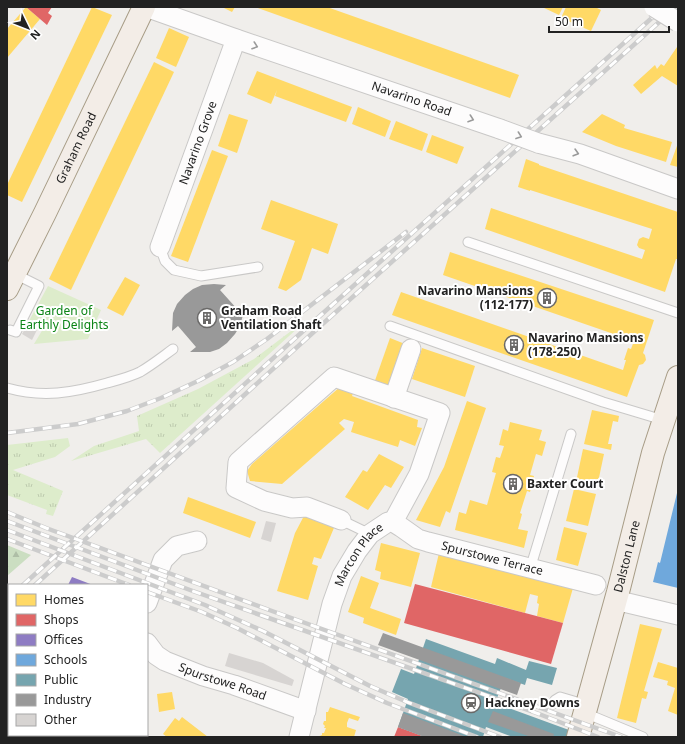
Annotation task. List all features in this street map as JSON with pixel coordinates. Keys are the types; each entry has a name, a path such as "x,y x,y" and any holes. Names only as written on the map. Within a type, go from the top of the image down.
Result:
{"main road":[{"name":"Graham Road","path":"10,279 145,7"},
{"name":"Dalston Lane","path":"578,737 653,453 678,377"}],"street":[{"name":"Navarino Road","path":"145,7 538,143 580,154 678,189"},
{"path":"654,7 678,22"},
{"name":"Navarino Grove","path":"160,247 236,39"},
{"path":"394,398 411,349"},
{"name":"Marcon Place","path":"299,737 332,604 342,576 357,551 370,534 384,524 393,522 419,474 440,413 334,377 238,462 236,488 264,501 292,508 307,507 341,520"},
{"name":"Spurstowe Terrace","path":"393,522 418,539 596,585"},
{"path":"148,600 163,560 177,546 197,541"},
{"path":"615,600 678,615"},
{"name":"Spurstowe Road","path":"148,644 156,655 165,661 203,676 306,711"}],"lane":[{"path":"468,242 678,313"},
{"path":"160,247 165,261 174,270 201,276 258,267"},
{"path":"10,279 39,286 16,332 10,330"},
{"path":"390,326 603,402 664,420"},
{"path":"7,388 38,394 80,391 138,373 173,349"},
{"path":"530,568 571,434"},
{"path":"341,520 370,534"},
{"path":"553,704 555,700 560,697 586,709 603,720 643,737"}],"green space":[{"name":"Garden of Earthly Delights","path":"48,286 101,310 88,339 34,344 43,329 29,321"},
{"path":"299,327 160,453 146,439 71,461 94,446 139,431 137,416 198,389 254,359 295,328"},
{"path":"68,438 70,446 55,457 13,470 63,491 53,516 46,514 47,510 7,495 7,445"},
{"path":"7,545 31,555 7,576"}],"building: Homes":[{"path":"26,7 40,19 7,58 7,29"},
{"path":"92,7 112,15 22,202 7,195 7,185"},
{"path":"222,7 235,7 232,12"},
{"path":"255,7 327,7 519,75 510,98"},
{"path":"542,7 563,7 559,15"},
{"path":"566,7 595,7 601,10 591,31 561,18"},
{"path":"169,28 189,37 176,67 156,58"},
{"path":"677,47 678,86 662,76 641,94 633,85 655,65 657,69 661,64 664,66"},
{"path":"154,62 174,72 71,290 49,279"},
{"path":"257,71 352,107 346,122 275,96 277,90 271,104 247,94"},
{"path":"358,107 391,121 385,137 352,124"},
{"path":"229,114 248,120 237,153 218,146"},
{"path":"602,114 625,125 624,128 672,142 666,162 616,146 582,132"},
{"path":"396,121 428,134 422,151 389,139"},
{"path":"432,135 464,147 457,164 426,152"},
{"path":"678,143 678,167 670,165"},
{"path":"212,150 228,156 188,262 171,256"},
{"path":"526,159 539,165 678,212 678,259 676,259 665,292 485,229 491,208 642,259 645,250 639,248 637,245 639,239 643,237 649,239 652,229 518,187"},
{"path":"271,200 338,224 328,254 312,248 301,280 286,291 278,288 295,241 261,229"},
{"path":"450,252 654,320 643,353 646,360 643,364 639,365 627,397 392,315 401,292 623,370 626,360 624,360 628,348 631,349 634,341 443,275"},
{"path":"125,277 140,285 123,316 107,308"},
{"path":"390,338 405,344 387,394 372,389"},
{"path":"422,348 475,366 465,397 412,379"},
{"path":"341,386 354,391 352,396 418,420 417,427 422,428 415,446 400,440 398,447 351,432 354,422 344,419 339,423 345,429 282,484 250,481 247,471 252,464"},
{"path":"467,401 486,408 450,513 446,511 440,527 416,520 444,467"},
{"path":"592,410 619,416 618,422 613,421 608,444 612,444 611,450 584,444"},
{"name":"Baxter Court","path":"510,422 542,430 539,440 546,442 542,456 536,454 530,475 534,476 530,492 527,491 520,513 522,514 518,529 528,531 524,548 455,530 459,512 466,514 470,500 487,505 496,473 492,472 496,457 500,458 504,446 499,445 503,429 508,431"},
{"path":"583,449 604,454 597,487 576,482"},
{"path":"379,454 404,467 391,488 385,485 368,510 345,497 363,470 367,472"},
{"path":"574,489 596,494 588,526 566,521"},
{"path":"188,497 256,522 250,538 183,513"},
{"path":"305,514 336,523 321,559 314,557 312,564 318,566 308,600 277,591 295,533"},
{"path":"564,527 587,533 578,566 556,560"},
{"path":"381,543 420,553 411,587 380,579 381,572 375,570"},
{"path":"439,553 573,588 563,623 537,616 539,604 537,603 538,596 530,594 525,613 431,587"},
{"path":"361,576 379,583 370,608 401,619 396,635 363,623 364,618 348,612"},
{"path":"640,624 662,629 644,691 648,692 646,699 642,698 636,723 617,718"},
{"path":"658,662 678,668 678,715 668,711 675,688 667,685 668,681 653,677"},
{"path":"8,684 8,708 7,708"},
{"path":"172,692 175,709 159,712 157,694"},
{"path":"330,707 360,717 358,721 349,718 347,723 347,727 356,730 354,737 317,737 324,733 326,728 324,728 325,726 323,724 324,721 326,721 326,712 328,712"},
{"path":"182,717 208,737 167,737 163,734 175,718 179,721"}],"building: Shops":[{"path":"26,7 52,7 48,13 52,16 47,25"},
{"path":"415,584 563,623 551,664 404,623"},
{"path":"398,727 425,737 394,737"}],"building: Offices":[{"path":"72,577 90,584 68,584"}],"building: Schools":[{"path":"677,493 678,588 653,582 658,562 660,563"}],"building: Public":[{"path":"426,639 495,664 497,658 526,670 529,661 557,668 552,685 527,678 525,685 505,678 495,703 569,730 567,737 513,737 486,727 483,737 425,737 398,727 408,699 392,692 401,669 414,674"}],"building: Industry":[{"name":"Graham Road Ventilation Shaft","path":"202,285 226,285 220,290 238,310 243,305 243,315 240,326 227,343 219,349 210,352 190,352 196,347 178,326 172,331 173,313 177,304 193,289"},
{"path":"383,633 521,683 517,695 378,645"},
{"path":"493,711 554,734 553,737 531,737 488,722"},
{"path":"403,713 467,737 425,737 398,727"}],"building: Other":[{"path":"27,325 37,330 32,340 22,334"},
{"path":"266,521 276,523 271,542 261,539"},
{"path":"229,653 263,663 294,680 292,686 225,666"}],"railway":[{"path":"24,584 664,7"},
{"path":"36,584 317,329 676,7"},
{"path":"7,433 78,424 127,411 161,398 200,380 233,362 267,339 406,232"},
{"path":"7,512 46,528 272,611 621,737"},
{"path":"7,521 190,590 539,714 598,737"},
{"path":"7,530 205,605 263,631 370,686 407,702 500,737"},
{"path":"7,539 126,584"},
{"path":"148,592 202,612 237,628 345,684 387,703 477,737"}],"place":[{"name":"Navarino Mansions (112-177)","path":"547,298"},
{"name":"Graham Road Ventilation Shaft","path":"207,318"},
{"name":"Navarino Mansions (178-250)","path":"514,345"},
{"name":"Baxter Court","path":"513,484"},
{"name":"Hackney Downs","path":"471,703"}]}
